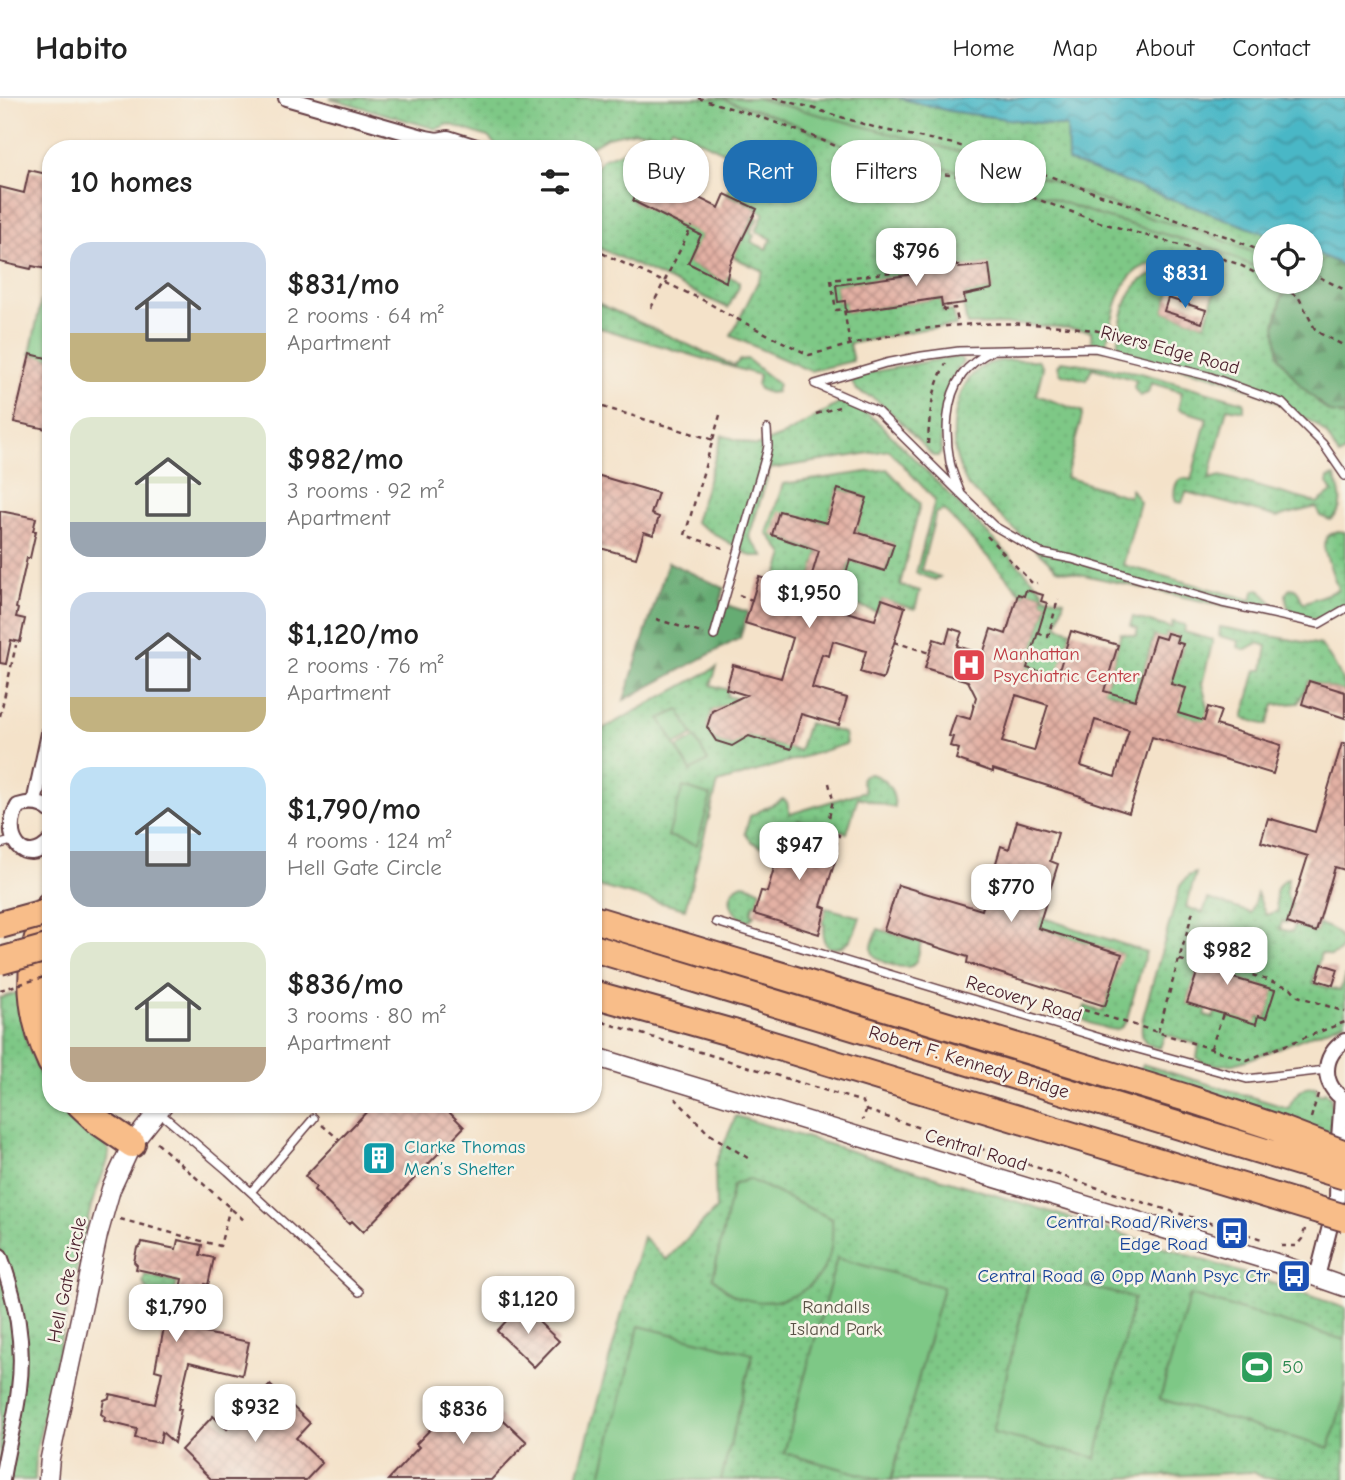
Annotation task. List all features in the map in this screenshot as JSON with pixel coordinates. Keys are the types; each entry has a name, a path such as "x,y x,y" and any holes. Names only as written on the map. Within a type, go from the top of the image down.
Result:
{"highway":[{"path":"602,922 1187,1098 1345,1154"},
{"path":"0,925 42,929"},
{"path":"0,961 42,933"},
{"path":"42,941 33,962 33,1005 42,1041"},
{"name":"Robert F. Kennedy Bridge","path":"602,951 1343,1195"},
{"name":"Robert F. Kennedy Bridge","path":"602,996 1343,1195"},
{"path":"90,1113 98,1121 145,1144"}],"street":[{"path":"286,98 426,138 454,140"},
{"path":"34,803 42,766"},
{"path":"42,805 34,803 18,806 12,811 6,825 4,843 27,852 42,849"},
{"path":"1317,1276 1343,1195 1338,1152 1344,1099 1331,1087 1327,1070 1331,1054 1345,1041"},
{"name":"Central Road","path":"602,1059 1261,1258 1345,1287"},
{"name":"Hell Gate Circle","path":"48,1480 50,1458 98,1235 111,1189 145,1144 159,1113"},
{"path":"0,1256 12,1289 21,1350 19,1390 2,1480"}],"lane":[{"name":"Rivers Edge Road","path":"1345,476 1323,444 1282,403 1208,376 1096,348 951,352 886,363 815,384 877,411 994,526 1041,553 1072,559 1222,603 1319,624 1345,609"},
{"path":"961,494 947,441 950,403 961,376 975,361 992,351"},
{"path":"712,636 766,455 767,429"},
{"name":"Recovery Road","path":"716,922 1127,1046 1247,1079 1327,1070"},
{"path":"166,1113 359,1292"},
{"path":"251,1192 314,1118"}],"path":[{"path":"698,98 766,119 881,165 904,171 955,176"},
{"path":"773,98 880,129 955,144"},
{"path":"1046,175 1253,248"},
{"path":"1046,202 1099,222 1238,264 1253,272"},
{"path":"651,308 692,226"},
{"path":"602,252 707,302 809,355 925,329 1013,323 1113,333 1188,351"},
{"path":"850,345 844,309 836,310 831,280 900,271 912,274"},
{"path":"855,277 856,283"},
{"path":"1323,280 1345,290"},
{"path":"1293,294 1306,308 1315,328 1321,334 1345,346"},
{"path":"951,304 943,306 944,310 955,309 959,326"},
{"path":"928,461 931,402 951,352"},
{"path":"602,407 714,440"},
{"path":"817,414 839,407"},
{"path":"720,415 685,535 734,551"},
{"path":"985,534 1033,584 1037,583"},
{"path":"727,589 752,600"},
{"path":"1038,633 1048,636 1058,599"},
{"path":"656,619 712,636"},
{"path":"894,642 930,653"},
{"path":"0,716 16,645"},
{"path":"829,783 833,800 826,831 839,835 835,850 838,850"},
{"path":"1158,1032 1193,911"},
{"path":"1245,930 1234,969 1291,988 1298,996 1345,1012"},
{"path":"1179,959 1201,965"},
{"path":"0,990 42,978"},
{"path":"1084,1010 1247,1060 1345,1022"},
{"path":"1211,1048 1223,1014"},
{"path":"602,1022 863,1102 866,1110 858,1136"},
{"path":"672,1095 708,1133 751,1160"},
{"path":"866,1110 1116,1194 1270,1242"},
{"path":"314,1118 340,1140"},
{"path":"145,1144 245,1221"},
{"path":"120,1219 220,1246 230,1207"},
{"path":"1283,1246 1296,1246"}],"green space":[{"path":"330,98 899,98 949,111 1067,127 1254,224 1253,294 1323,294 1323,256 1345,266 1345,452 1339,456 1327,435 1317,425 1261,394 1228,380 1117,352 1120,323 1129,296 1136,285 1159,274 1175,275 1164,311 1205,324 1220,273 1179,261 1177,267 1158,264 1143,267 1132,275 1123,287 1105,350 1092,347 1091,331 1029,325 967,325 964,295 992,289 988,265 959,268 958,265 937,268 937,271 836,285 838,302 845,301 847,312 941,298 943,312 953,311 956,326 924,329 849,344 853,361 810,371 731,336 763,271 733,257 754,216 758,218 750,232 754,235 751,242 766,249 772,239 756,231 764,213 746,203 817,203 817,140 723,140 723,151 709,145 709,140 699,140 672,127 666,138 652,132 636,131 602,140 491,140 449,124 436,129"},
{"path":"720,98 756,98 915,140 832,140 780,118"},
{"path":"941,147 955,151 955,170 941,168"},
{"path":"623,151 623,203 637,203 686,227 703,232 688,263 724,281 727,276 739,281 739,287 728,308 602,249 602,159"},
{"path":"1046,179 1153,219 1194,229 1253,252 1253,266 1209,247 1101,216 1046,197"},
{"path":"1326,257 1345,266 1345,415 1330,413 1300,385 1279,357 1275,325 1282,296 1323,294 1323,260"},
{"path":"41,301 42,357 30,354"},
{"path":"602,305 734,366 740,360 747,359 778,384 776,392 769,393 759,389 759,375 602,328"},
{"path":"960,357 963,362 950,383 943,405 941,453 938,456 933,456 884,406 858,391 853,385 852,380 858,375"},
{"path":"1038,360 1043,368 1036,395 1083,412 1066,477 1129,497 1131,489 1140,502 1123,565 1251,600 1255,590 1259,589 1276,607 1276,612 1229,607 1057,569 968,486 957,459 954,427 958,403 968,381 990,363"},
{"path":"1062,361 1137,372 1244,402 1244,411 1227,408 1209,479 1221,476 1317,503 1332,492 1327,483 1328,478 1335,476 1340,495 1338,512 1330,520 1320,516 1316,507 1277,517 1186,492 1182,503 1176,502 1174,493 1177,483 1182,479 1191,480 1207,418 1178,409 1182,392 1151,383 1148,393 1140,396 1134,388 1136,380 1092,368 1087,380 1062,374 1058,366"},
{"path":"840,403 860,408 878,422 1043,590 1043,595 1026,590 1024,596 944,510 936,513 921,570 940,577 935,580 916,573 935,500 889,450 770,469 749,537 764,556 751,556 695,522 722,435 756,446 784,435"},
{"path":"887,469 920,504 900,585 920,591 915,609 882,600 878,612 846,602 849,580 845,578 850,560 885,571 893,544 856,532 866,497 838,489 827,523 803,517 795,542 819,551 805,598 793,587 775,582 784,554 767,533 783,484"},
{"path":"1338,531 1345,532 1345,604 1336,613 1325,618 1306,617 1292,611 1286,600 1290,588 1297,591 1303,603 1338,590 1324,546 1328,536"},
{"path":"668,562 724,588 720,603 748,612 740,638 624,700"},
{"path":"1043,595 1064,600 1057,626 1071,631 1061,666 1064,679 1027,668 1047,603 1041,601"},
{"path":"1133,617 1171,628 1173,622 1185,625 1184,632 1213,640 1202,684 1207,713 1212,724 1164,709 1185,688 1171,684 1183,645 1176,642 1178,636 1167,633 1165,639 1154,636 1135,700 1098,689 1108,680 1121,633 1136,636 1138,629 1130,625"},
{"path":"1220,627 1321,645 1340,674 1345,692 1309,681 1298,703 1274,705 1267,725 1243,718 1256,670 1263,670 1267,646 1258,643 1244,650 1238,647 1239,641 1219,636"},
{"path":"717,667 711,685 728,690 727,696 764,707 759,740 799,751 808,723 844,733 846,744 718,783 685,909 602,887 602,729","holes":["727,704 745,738 732,746 716,741 707,727 712,711","678,710 708,761 691,771 660,719"]},
{"path":"679,710 693,735 675,745 660,719"},
{"path":"695,738 708,761 691,771 677,748"},
{"path":"871,774 889,786 895,808 858,797 847,833 798,820 791,843 782,841 779,852 755,844 745,833 750,816 783,799 787,802 790,814 865,791 861,779 864,775"},
{"path":"683,787 711,796 697,845 668,836"},
{"path":"1196,873 1186,907 1203,913 1208,899 1251,913 1257,893 1266,915 1278,911 1276,892 1280,884 1288,878 1286,893 1292,907 1287,923 1282,922 1280,929 1292,932 1294,925 1316,932 1318,924 1334,931 1343,945 1339,952 1331,956 1321,953 1313,983 1340,991 1345,975 1345,1022 1234,1064 1215,1065 1201,1062 1197,1058 1199,1045 1165,1034 1160,1048 1148,1044 1142,1033 1143,1017 1180,886 1188,876","holes":["1209,937 1233,944 1227,976 1274,990 1266,1018 1216,1011 1213,1018 1205,1016 1207,1009 1187,1003"]},
{"path":"743,884 761,891 757,905 754,904 751,913 755,914 749,921 737,915 730,898 736,888"},
{"path":"826,908 860,917 850,940 841,947 828,947 824,939 825,925 822,924"},
{"path":"1041,917 1146,952 1127,1019 1120,1028 1110,1029 1091,1023 1084,1020 1083,1014 1085,1006 1103,1012 1121,954 1038,928"},
{"path":"878,929 921,942 914,964 898,966 878,958 872,948"},
{"path":"19,992 27,1043 42,1076 42,1113 70,1113 103,1142 109,1151 91,1206 48,1395 36,1453 35,1480 0,1480 0,998"},
{"path":"1142,1064 1288,1108 1299,1092 1317,1087 1316,1092 1323,1094 1325,1091 1330,1096 1331,1134 1140,1072"},
{"name":"Randalls Island Park","path":"736,1116 1118,1233 1345,1308 1345,1480 1264,1478 1253,1472 1121,1480 576,1480 643,1237 666,1260 716,1209 715,1165"},
{"path":"748,1179 832,1219 830,1251 820,1275 810,1285 785,1299 756,1301 742,1298 729,1292 713,1278 733,1185"},
{"path":"837,1258 943,1287 891,1480 882,1480 784,1453"},
{"path":"1031,1273 1134,1298 1096,1458 993,1433"},
{"path":"145,1275 177,1282 172,1306 155,1303 143,1283"},
{"name":"50","path":"1190,1295 1345,1340 1345,1394 1329,1448 1160,1399"},
{"path":"639,1326 753,1354 721,1480 600,1480"}],"water":[{"path":"899,98 1345,98 1345,266 1323,256 1323,224 1253,224 1253,229 1068,161 1067,127 949,111"}],"building":[{"path":"29,170 42,173 42,268 32,266 31,269 0,262 0,187 24,193"},
{"path":"723,199 723,203 744,203 757,209 730,264 726,282 688,263 701,235 637,203 709,203 719,208"},
{"path":"958,265 959,268 989,265 992,289 964,295 965,303 942,306 941,298 846,312 845,301 838,302 836,285 937,271 936,268"},
{"path":"1168,298 1206,310 1202,323 1164,311"},
{"path":"30,354 42,357 42,428 14,422"},
{"path":"602,477 658,493 651,514 659,517 653,535 644,532 636,558 602,549"},
{"path":"838,489 867,498 856,532 894,544 885,571 850,560 836,607 875,620 882,599 905,607 883,679 860,672 866,651 833,641 829,656 822,654 812,688 847,698 839,725 801,714 791,749 749,736 732,746 716,741 707,727 712,711 746,695 726,689 733,665 781,678 793,638 745,623 759,577 807,591 819,551 772,535 779,511 827,523"},
{"path":"0,511 36,518 30,558 27,558 16,608 16,617 25,619 20,642 11,640 6,664 0,663"},
{"path":"1026,590 1043,595 1041,601 1047,603 1027,668 1057,677 1071,631 1118,645 1104,691 1135,700 1155,636 1165,639 1167,633 1178,636 1176,642 1183,644 1171,684 1186,688 1178,713 1204,721 1208,707 1221,711 1216,725 1281,745 1273,774 1152,737 1129,813 956,759 959,749 950,746 953,737 949,736 956,715 970,719 976,697 968,681 925,668 934,639 946,643 950,628 962,632 957,646 983,654 991,629 1006,634 1018,594 1024,596","holes":["1016,695 1048,705 1034,751 1002,742","1095,720 1129,730 1115,777 1081,766"]},
{"path":"1309,681 1345,692 1345,718 1302,704"},
{"path":"1342,743 1345,743 1345,870 1335,867 1316,932 1287,923 1308,856 1261,842 1268,818 1315,832"},
{"path":"1017,821 1058,833 1050,861 1058,864 1038,928 1122,954 1105,1006 967,963 968,957 884,930 898,885 982,910 1001,846 1009,849"},
{"path":"796,827 834,839 830,853 837,855 821,906 826,908 819,934 754,914 761,891 767,892 782,841 791,843"},
{"path":"1209,937 1234,944 1227,976 1275,990 1266,1018 1258,1016 1256,1024 1187,1003"},
{"path":"1322,964 1338,969 1333,985 1317,980"},
{"name":"Clarke Thomas Men’s Shelter","path":"365,1113 450,1113 464,1127 363,1232 352,1221 349,1224 314,1190 316,1187 305,1176"},
{"path":"178,1240 202,1245 200,1255 214,1258 208,1285 205,1284 195,1331 249,1342 242,1375 189,1362 178,1409 181,1409 174,1443 162,1432 160,1443 135,1438 137,1429 104,1421 105,1417 101,1414 104,1400 109,1398 110,1394 155,1404 162,1372 155,1370 167,1311 175,1313 182,1279 136,1269 134,1262 137,1248 142,1242 176,1249"},
{"path":"521,1305 559,1341 534,1367 497,1331"},
{"path":"270,1385 310,1423 296,1438 322,1463 306,1480 212,1480 181,1450 213,1416 227,1429"},
{"path":"473,1391 527,1442 491,1480 388,1480 419,1447 416,1444 456,1403 459,1406"}],"place":[{"name":"Manhattan Psychiatric Center","path":"969,665"},
{"name":"Clarke Thomas Men’s Shelter","path":"379,1158"},
{"name":"Central Road/Rivers Edge Road","path":"1232,1233"},
{"name":"Central Road @ Opp Manh Psyc Ctr","path":"1294,1276"},
{"name":"50","path":"1257,1367"}]}
